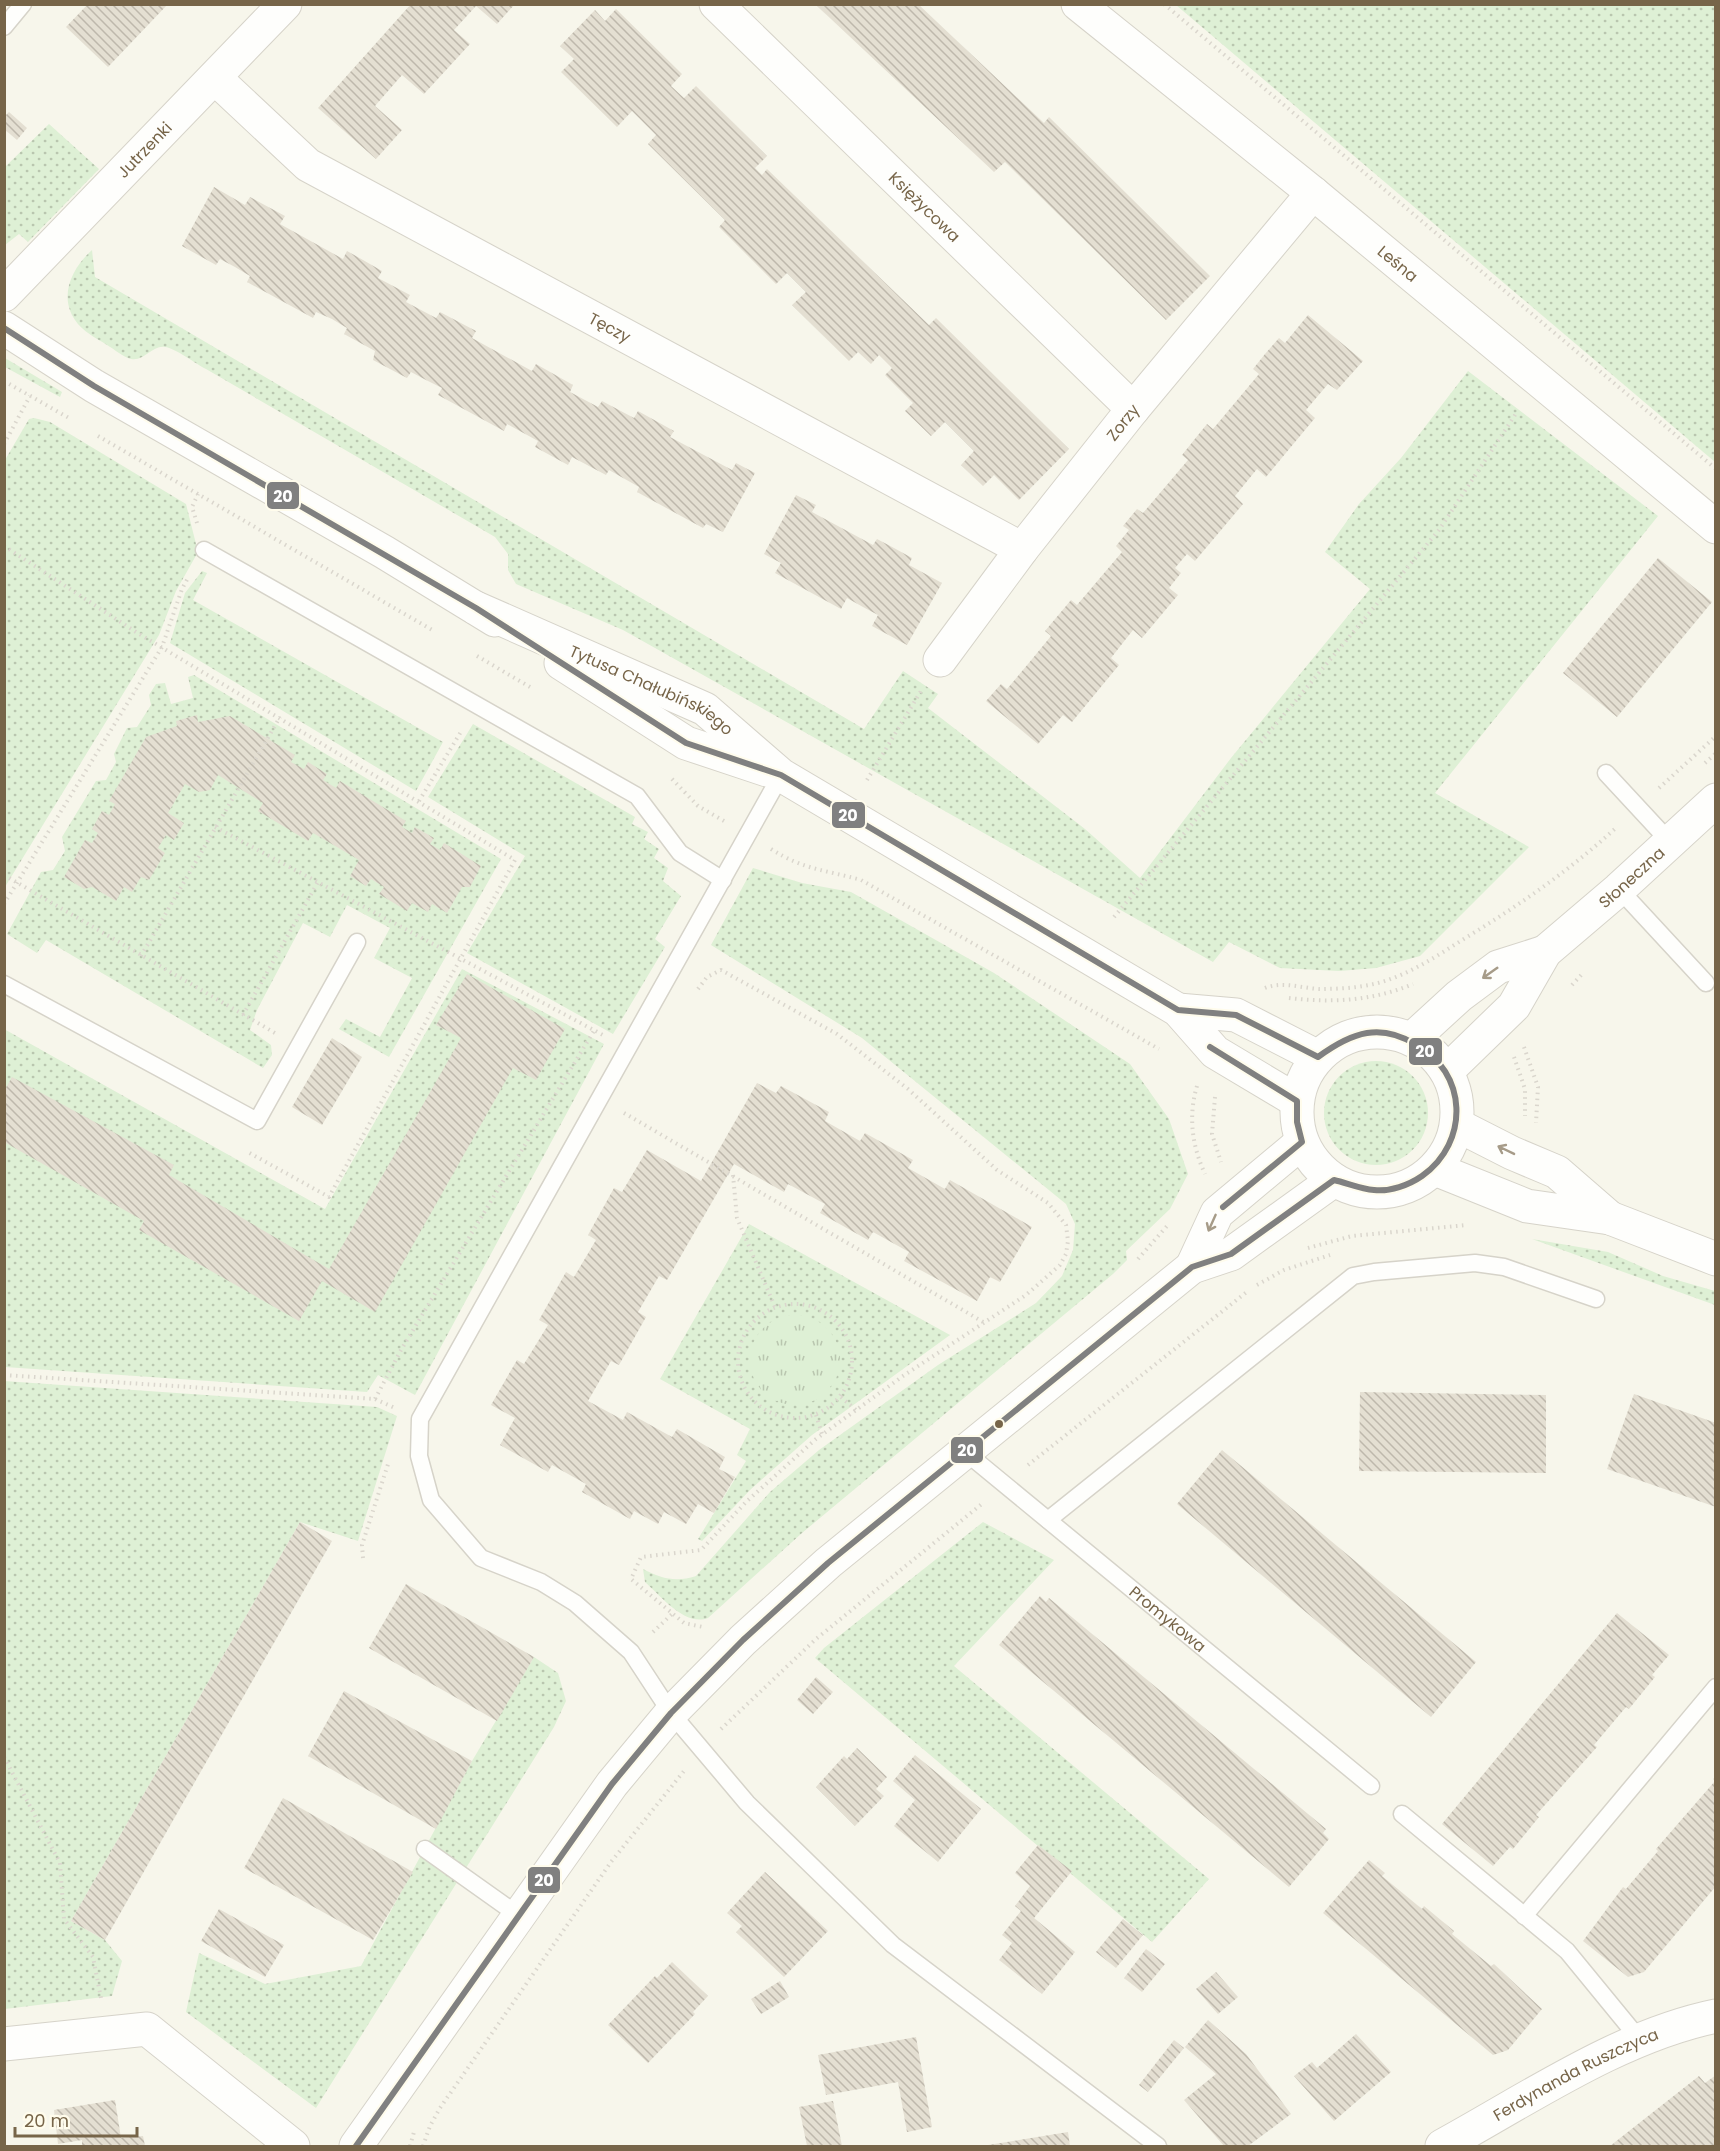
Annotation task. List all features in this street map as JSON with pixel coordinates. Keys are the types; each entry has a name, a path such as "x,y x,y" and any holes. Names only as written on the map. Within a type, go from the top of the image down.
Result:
{"street":[{"name":"Jutrzenki","path":"4,295 285,4"},
{"name":"Księżycowa","path":"716,4 1133,410"},
{"name":"Leśna","path":"1078,4 1313,193 1716,527"},
{"name":"Tęczy","path":"215,78 308,165 1022,549"},
{"name":"Zorzy","path":"940,660 1022,549 1133,410 1313,193"},
{"name":"Tytusa Chałubińskiego","path":"4,328 94,386 476,608 705,709 781,775 1178,1010 1215,1052 1297,1101"},
{"name":"Słoneczna","path":"1447,1071 1514,1006 1545,952 1619,889 1716,800"},
{"name":"Słoneczna","path":"1412,1039 1459,996 1498,967 1545,952"},
{"name":"Tytusa Chałubińskiego","path":"1178,1010 1236,1015 1318,1057"},
{"path":"1362,1032 1388,1032 1412,1039 1432,1052 1447,1071 1457,1097 1457,1125 1449,1148 1435,1169 1418,1182 1397,1190 1376,1193 1354,1189 1334,1180 1315,1164 1302,1142 1297,1122 1297,1101 1304,1077 1318,1057 1338,1041 1362,1032"},
{"path":"1457,1125 1512,1153 1557,1172 1610,1218"},
{"path":"1192,1268 1217,1213 1302,1142"},
{"path":"1435,1169 1527,1206 1610,1218 1716,1259"},
{"path":"356,2146 612,1784 671,1713 743,1640 828,1563 1192,1268 1231,1254 1334,1180"},
{"name":"Ferdynanda Ruszczyca","path":"1442,2146 1640,2040 1678,2024 1716,2016"},
{"path":"4,2044 147,2029 293,2146"}],"lane":[{"path":"4,27 24,4"},
{"path":"204,549 637,796 680,853 723,880"},
{"path":"1606,773 1670,842"},
{"path":"781,775 420,1419 419,1456 431,1500 481,1558 541,1582 575,1603 631,1652 671,1713 747,1803 893,1945 1158,2146"},
{"path":"1619,889 1706,983"},
{"path":"4,984 257,1121 357,942"},
{"path":"1048,1520 1353,1276 1454,1263 1481,1263 1504,1268 1596,1299"},
{"name":"Promykowa","path":"964,1451 1371,1786"},
{"path":"1524,1916 1716,1687"},
{"path":"1402,1814 1568,1951 1640,2040"},
{"path":"425,1849 518,1915"}],"path":[{"path":"1164,4 1716,469"},
{"path":"1114,917 1440,530 1539,381"},
{"path":"4,444 30,396"},
{"path":"4,904 162,647 182,589 204,549 192,507 198,494"},
{"path":"4,546 68,590 515,860 329,1197 245,1150"},
{"path":"867,780 940,660"},
{"path":"419,801 476,706"},
{"path":"141,956 280,717"},
{"path":"1658,789 1716,736"},
{"path":"1700,768 1716,753"},
{"path":"1256,991 1277,985 1317,989 1352,987 1379,983 1407,972 1431,960 1541,891 1581,860 1618,826"},
{"path":"215,827 595,1029 626,1050"},
{"path":"4,875 299,1047"},
{"path":"243,1015 318,882"},
{"path":"631,1580 641,1557 701,1550 747,1501 822,1434 1026,1295 1060,1265 1066,1254 1068,1241 1066,1225 1058,1213 997,1170 908,1089 837,1034 721,970 707,977 690,999 665,983"},
{"path":"1285,998 1317,1002 1346,1001 1382,995 1421,981"},
{"path":"375,1399 401,1350 595,1029"},
{"path":"1524,1042 1538,1087 1536,1131"},
{"path":"1510,1052 1522,1073 1525,1089 1524,1121"},
{"path":"1198,1083 1192,1110 1193,1136 1208,1178"},
{"path":"1217,1090 1212,1112 1212,1134 1225,1168"},
{"path":"600,1100 985,1323"},
{"path":"733,1175 737,1218 774,1307"},
{"path":"1298,1251 1352,1236 1472,1223"},
{"path":"1279,1266 1284,1271"},
{"path":"793,1303 818,1308 834,1317 846,1333 853,1353 853,1370 841,1397 816,1414 790,1418 774,1414 758,1405 744,1388 738,1369 738,1360 745,1331 759,1316 774,1307 793,1303"},
{"path":"4,1375 375,1399 420,1419"},
{"path":"841,1397 856,1410"},
{"path":"816,1414 822,1434"},
{"path":"363,1558 362,1545 391,1457"},
{"path":"714,1737 816,1639 990,1496"},
{"path":"651,1634 672,1614"},
{"path":"4,1757 60,1863 64,1919 93,1958 103,2008 115,2032"},
{"path":"423,2146 440,2108 611,1862 686,1768"}],"green space":[{"path":"1176,5 1715,5 1715,462"},
{"path":"49,124 99,169 28,242 19,234 5,245 5,167"},
{"path":"92,250 95,277 864,729 903,671 938,694 928,708 1085,829 1140,878 1231,758 1370,589 1325,552 1359,504 1401,458 1468,371 1658,516 1435,793 1529,847 1420,956 1376,968 1339,971 1280,968 1229,942 1213,962 623,630 516,584 508,570 508,554 495,537 180,353 160,347 136,359 122,355 85,331 70,311 68,291 70,282 79,265"},
{"path":"5,358 62,392 60,397 5,367"},
{"path":"29,419 50,422 186,504 198,552 176,591 159,635 5,887 5,460"},
{"path":"202,571 207,573 193,600 443,742 416,791 170,643 185,593"},
{"path":"194,675 501,859 389,1057 339,1029 346,1019 380,1037 412,978 374,958 390,928 347,905 330,937 303,923 257,1010 250,1030 271,1045 272,1055 263,1068 46,940 37,953 7,934 41,872 53,870 65,851 62,837 96,781 106,780 116,762 114,754 127,728 137,727 151,705 149,695 156,684 165,683 171,704 193,698 188,677"},
{"path":"473,724 635,817 632,824 648,832 644,839 659,849 654,858 668,868 663,881 681,896 655,939 665,947 613,1034 467,953 525,856 428,797"},
{"path":"753,868 802,883 851,892 994,973 1130,1064 1169,1119 1188,1174 1170,1209 1126,1251 1127,1260 1113,1274 802,1533 708,1618 699,1620 682,1614 666,1602 645,1582 643,1569 668,1578 681,1579 696,1576 770,1492 819,1450 938,1365 1036,1303 1062,1276 1073,1250 1075,1224 1066,1204 862,1038 711,945"},
{"path":"462,969 604,1044 415,1395 378,1375 367,1392 5,1367 4,1029 325,1209"},
{"path":"1376,1061 1396,1065 1405,1070 1419,1084 1424,1093 1428,1113 1424,1133 1419,1142 1405,1156 1396,1161 1376,1165 1356,1161 1347,1156 1333,1142 1328,1133 1324,1113 1328,1093 1333,1084 1347,1070 1356,1065"},
{"path":"749,1224 950,1335 812,1435 750,1490 702,1541 698,1539 746,1461 737,1455 750,1429 660,1379"},
{"path":"1532,1239 1608,1252 1663,1276 1715,1291 1715,1305"},
{"path":"795,1315 812,1319 827,1328 836,1343 840,1360 836,1377 827,1392 812,1401 795,1405 778,1401 763,1392 754,1377 750,1360 754,1343 763,1328 778,1319"},
{"path":"4,1381 377,1407 397,1416 358,1541 300,1522 71,1921 105,1940 122,1961 112,1996 5,2009"},
{"path":"983,1522 1054,1560 954,1666 1209,1879 1152,1942 815,1658 824,1648"},
{"path":"534,1657 558,1673 566,1701 554,1727 316,2108 186,2012 199,1953 265,1984 361,1966 472,1761"}],"building":[{"path":"88,4 168,4 108,67 66,27"},
{"path":"411,4 515,4 497,24 476,6 454,30 470,44 424,94 402,75 375,106 402,130 376,159 318,108"},
{"path":"815,4 918,4 1044,123 1049,117 1210,276 1166,320 1005,162 994,172"},
{"path":"616,9 682,74 671,86 684,98 696,86 767,156 755,168 762,175 767,169 929,325 936,318 1069,449 1019,500 994,475 983,486 961,465 974,451 945,422 931,436 905,411 913,403 885,375 892,368 879,355 871,364 858,352 849,361 792,305 806,292 787,273 776,284 719,227 725,220 648,144 656,135 632,111 617,127 561,72 574,59 560,46 595,10 605,21"},
{"path":"9,112 27,128 17,140 4,129 4,117"},
{"path":"214,187 245,205 250,197 285,216 280,224 343,259 347,251 363,260 382,271 378,278 410,295 406,302 436,318 440,312 476,331 472,338 532,371 536,364 573,385 570,392 598,407 602,401 634,418 638,411 674,431 670,437 732,470 736,463 755,473 723,532 706,524 703,528 637,492 639,487 609,470 606,475 572,457 568,465 535,447 538,441 507,424 504,431 438,395 442,388 411,372 407,378 373,360 375,351 344,334 347,328 332,319 316,312 313,318 247,282 250,276 235,267 220,259 216,265 182,246"},
{"path":"1308,315 1363,361 1337,390 1328,384 1306,410 1315,418 1266,477 1257,469 1235,496 1243,504 1195,561 1187,554 1175,568 1181,573 1169,588 1178,595 1142,638 1133,630 1111,658 1119,665 1072,722 1063,715 1038,744 986,701 1001,684 1007,689 1051,636 1045,631 1071,600 1077,605 1122,552 1116,546 1129,530 1123,526 1137,509 1143,513 1188,460 1182,455 1207,424 1213,429 1259,374 1253,369 1279,338 1285,343"},
{"path":"796,495 816,505 812,512 873,545 877,539 894,548 912,558 909,565 942,583 907,645 872,626 878,615 847,598 841,609 775,573 781,563 764,554"},
{"path":"1658,558 1712,602 1617,717 1563,673"},
{"path":"197,715 198,722 230,716 295,755 291,762 304,769 308,762 327,774 323,780 336,788 340,781 406,821 402,827 412,833 415,827 434,838 430,844 440,850 444,843 481,866 470,887 462,887 447,913 432,904 428,912 412,903 407,911 379,894 384,887 371,879 366,886 350,876 359,860 313,833 308,841 258,811 263,803 218,775 210,790 199,792 185,784 168,813 184,823 174,840 166,835 158,848 165,853 149,880 141,877 132,892 124,887 116,901 92,887 84,889 64,877 85,840 92,843 98,833 92,829 102,811 109,815 115,804 109,801 146,737 177,726 176,721"},
{"path":"467,974 565,1029 536,1080 513,1068 375,1312 322,1281 299,1321 139,1230 144,1221 4,1142 4,1091 12,1077 174,1165 169,1175 329,1269 461,1038 436,1025"},
{"path":"332,1038 362,1057 322,1125 292,1107"},
{"path":"757,1083 776,1093 781,1086 829,1112 825,1121 860,1141 865,1133 913,1160 908,1168 945,1189 950,1180 1032,1227 1000,1282 990,1277 977,1301 904,1261 909,1252 873,1232 868,1240 820,1213 825,1204 788,1184 784,1192 734,1164 667,1280 659,1276 638,1312 646,1317 619,1365 611,1361 588,1401 623,1420 627,1412 672,1437 677,1429 725,1457 719,1469 735,1477 714,1513 698,1504 686,1524 664,1512 658,1524 634,1511 630,1519 582,1492 586,1484 552,1465 548,1472 500,1445 515,1418 491,1405 517,1360 524,1364 548,1325 539,1320 566,1272 574,1277 596,1240 588,1235 614,1188 622,1192 647,1150 701,1181"},
{"path":"1360,1392 1546,1395 1546,1473 1359,1471"},
{"path":"1634,1394 1716,1423 1716,1507 1607,1469"},
{"path":"1222,1450 1476,1662 1431,1717 1177,1504"},
{"path":"300,1522 332,1541 105,1940 71,1921"},
{"path":"406,1584 534,1657 497,1721 369,1648"},
{"path":"1040,1596 1046,1602 1049,1598 1326,1829 1323,1833 1329,1839 1289,1887 999,1645"},
{"path":"1617,1613 1669,1655 1652,1675 1655,1677 1629,1709 1626,1707 1594,1745 1597,1747 1536,1815 1539,1817 1513,1849 1510,1847 1493,1866 1442,1824"},
{"path":"816,1677 833,1692 813,1714 797,1700"},
{"path":"344,1691 472,1761 436,1829 308,1756"},
{"path":"857,1748 887,1777 876,1789 884,1796 855,1826 816,1787 844,1756 847,1759"},
{"path":"915,1755 981,1809 938,1862 894,1826 915,1800 893,1781"},
{"path":"1716,1776 1716,1886 1644,1972 1628,1977 1583,1941 1623,1887 1626,1889 1658,1851 1656,1849 1715,1781 1713,1779"},
{"path":"283,1798 413,1872 373,1940 244,1868"},
{"path":"1038,1845 1072,1871 1034,1918 1075,1952 1042,1994 999,1960 1012,1943 1002,1935 1021,1911 1015,1906 1030,1886 1015,1873"},
{"path":"1369,1860 1385,1873 1382,1876 1422,1909 1424,1906 1454,1931 1452,1934 1491,1966 1494,1964 1542,2009 1508,2050 1493,2055 1323,1913"},
{"path":"765,1872 828,1931 784,1977 736,1932 742,1926 727,1913"},
{"path":"219,1909 284,1945 265,1977 201,1941"},
{"path":"1123,1919 1143,1935 1116,1968 1096,1952"},
{"path":"1146,1949 1165,1964 1142,1992 1124,1978"},
{"path":"672,1962 708,1996 693,2012 695,2014 648,2063 608,2025 655,1976 657,1978"},
{"path":"1216,1972 1238,1997 1218,2014 1196,1989"},
{"path":"780,1981 789,1997 761,2014 751,1999"},
{"path":"1208,2020 1246,2054 1291,2114 1248,2146 1224,2146 1184,2100 1216,2074 1185,2047"},
{"path":"1356,2034 1391,2072 1334,2121 1294,2076 1312,2062 1317,2068"},
{"path":"916,2037 932,2127 907,2132 898,2082 826,2095 818,2055"},
{"path":"1174,2040 1184,2048 1148,2092 1139,2085"},
{"path":"1716,2075 1716,2146 1610,2146 1699,2076 1705,2083"},
{"path":"115,2100 121,2138 143,2136 145,2146 82,2146 82,2140 58,2144 54,2110"},
{"path":"833,2101 842,2146 807,2146 799,2107"},
{"path":"1068,2132 1070,2146 988,2146 988,2145"}],"transit line":[{"name":"20","path":"4,328 94,386 476,608 686,743 781,775 1178,1010 1236,1015 1318,1057 1341,1042 1360,1034 1374,1032 1392,1034 1415,1044 1432,1056 1445,1072 1453,1089 1456,1108 1455,1127 1449,1145 1438,1162 1422,1176 1399,1187 1386,1190 1364,1188 1334,1180 1231,1254 1192,1267 828,1563 743,1640 671,1713 612,1784 356,2146"},
{"name":"20","path":"1210,1047 1297,1101 1297,1122 1302,1142 1223,1207"}]}
